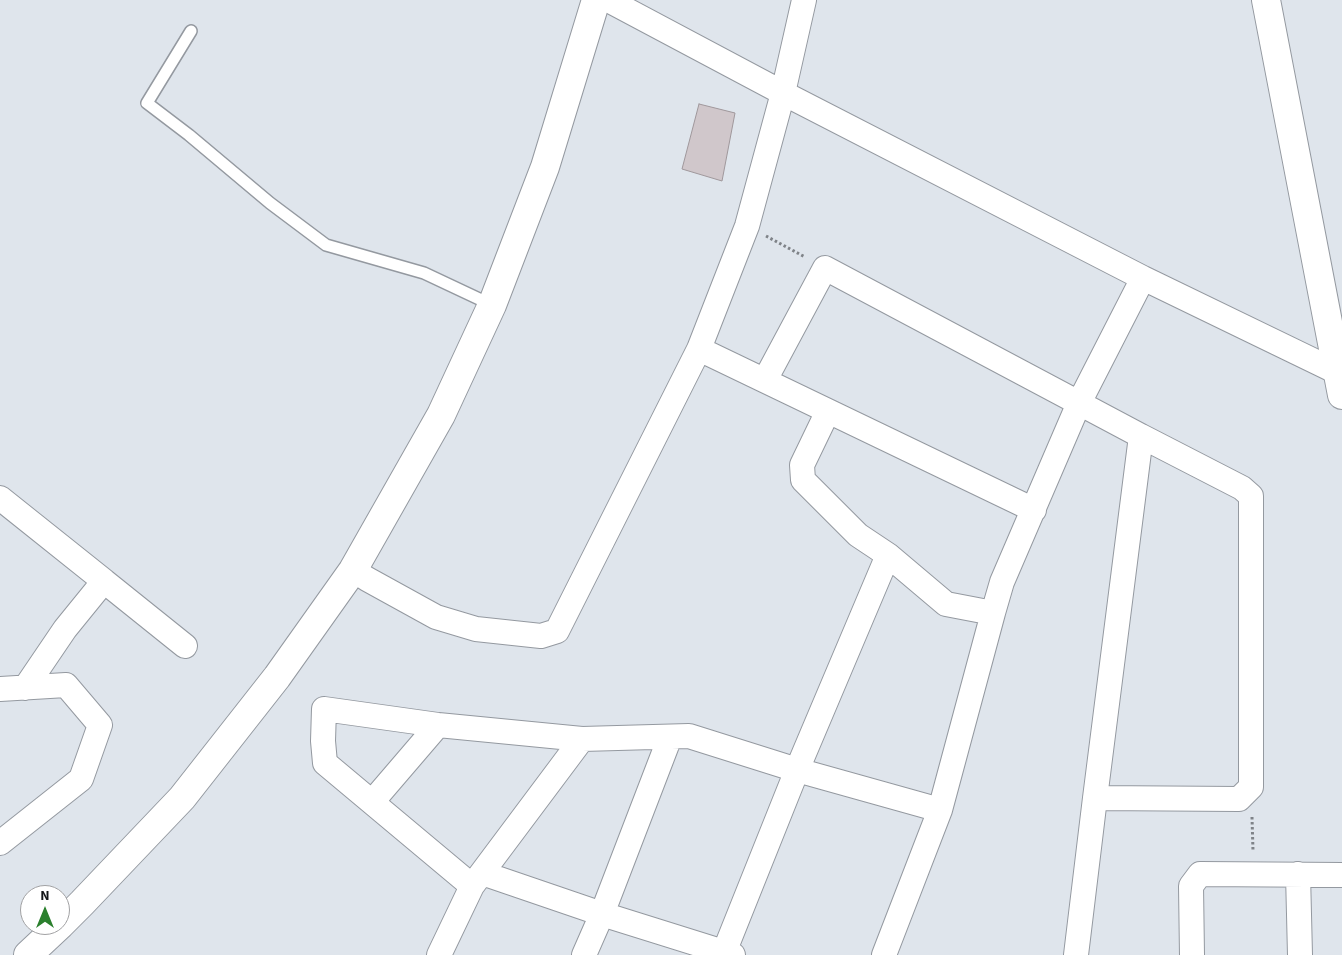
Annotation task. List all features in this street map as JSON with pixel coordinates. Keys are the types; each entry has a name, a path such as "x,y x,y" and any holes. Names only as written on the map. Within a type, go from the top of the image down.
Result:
{"street":[{"path":"70,915 182,798 277,677 353,570 441,415 492,305 545,167 596,0"},
{"path":"608,0 783,93 1143,278 1340,384"},
{"path":"353,570 367,580 436,618 476,629 542,636 557,630 700,349 747,226 783,93 804,0"},
{"path":"1266,0 1340,384"},
{"path":"765,380 825,268 1242,488 1251,496 1251,787 1239,800 1095,798"},
{"path":"884,955 940,810 1002,582 1079,403 1143,278"},
{"path":"700,349 1034,510"},
{"path":"828,411 802,465 803,480 858,536 888,555 946,604 993,613"},
{"path":"1076,955 1141,436"},
{"path":"0,498 185,646"},
{"path":"888,555 798,770 726,954 602,914 477,879 372,802 325,762 323,741 324,709 438,725 582,739 689,736 798,770 940,810"},
{"path":"25,688 65,629 104,581"},
{"path":"0,689 66,685 100,724 81,779 0,843"},
{"path":"372,802 438,725"},
{"path":"584,955 602,914 670,737"},
{"path":"439,955 477,879 582,739"},
{"path":"1192,955 1191,886 1200,874 1342,875"},
{"path":"1298,874 1300,955"},
{"path":"28,955 49,935"}],"lane":[{"path":"190,31 148,103 270,203 326,245 424,273 492,305"}],"path":[{"path":"747,226 825,268"},
{"path":"1251,787 1253,874"}],"building":[{"path":"699,104 735,113 722,181 682,169"}]}
